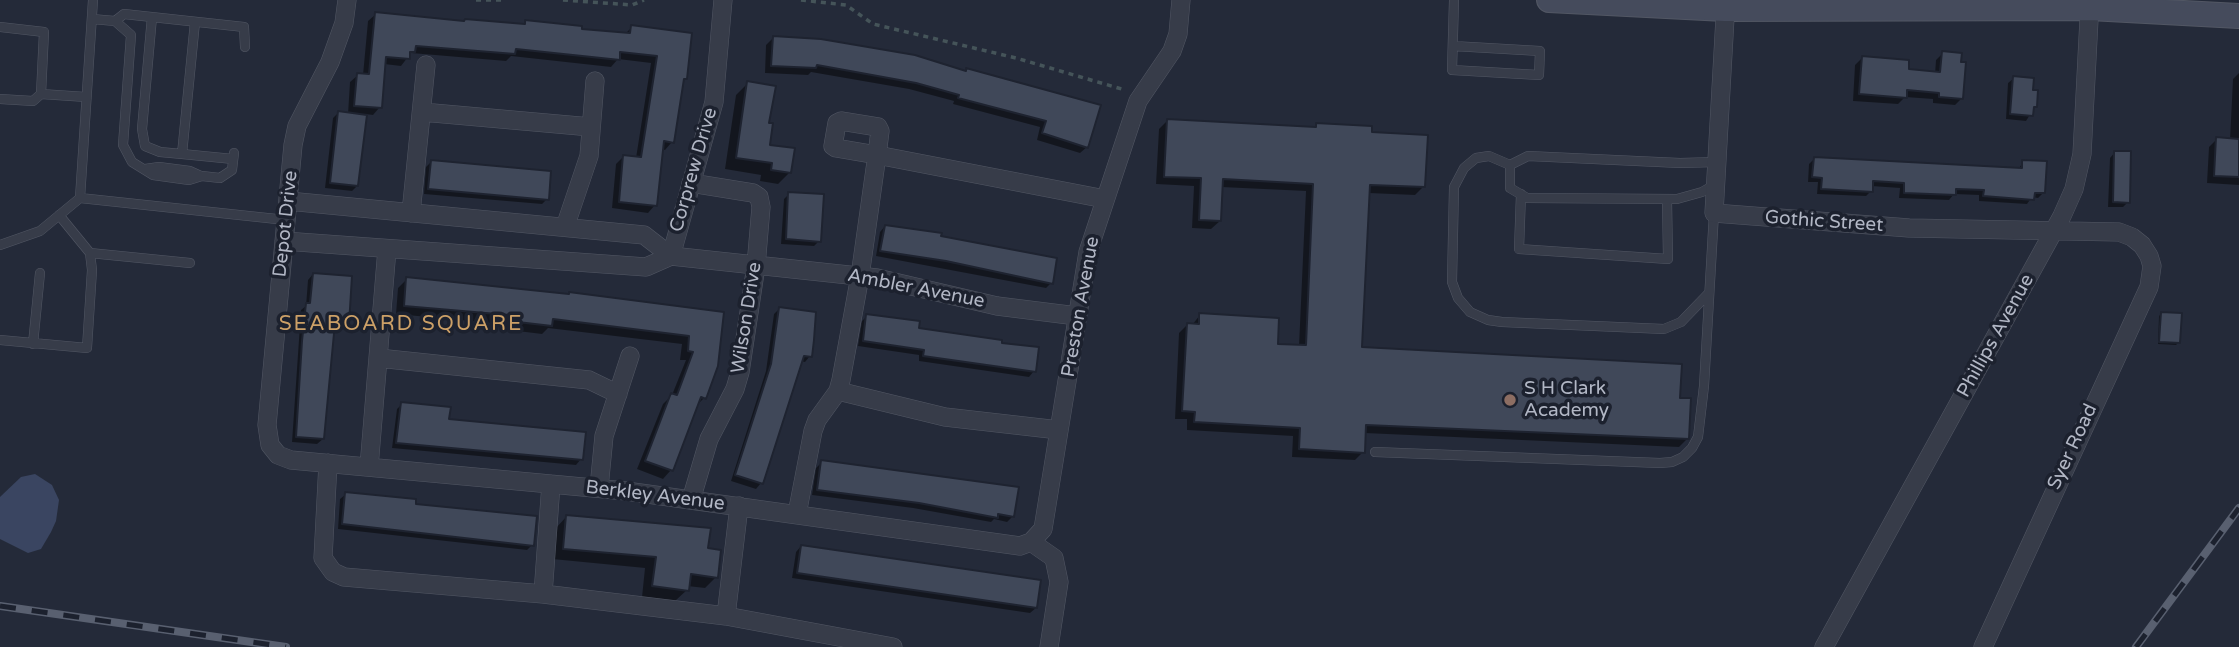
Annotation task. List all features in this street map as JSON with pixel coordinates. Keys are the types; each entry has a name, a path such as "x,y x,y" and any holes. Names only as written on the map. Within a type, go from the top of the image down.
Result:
{"main road":[{"path":"1549,0 1725,5 2090,4 2239,16"}],"street":[{"name":"Depot Drive","path":"278,455 270,445 267,425 297,126 330,62 344,23 346,0"},
{"name":"Corprew Drive","path":"671,256 713,102 723,0"},
{"name":"Preston Avenue","path":"1031,542 1044,529 1088,252 1138,101 1172,51 1178,34 1181,0"},
{"name":"Phillips Avenue","path":"1824,647 2054,231 2074,189 2082,154 2090,4"},
{"path":"1714,213 1725,5"},
{"path":"411,213 426,65"},
{"path":"565,227 589,156 595,81"},
{"path":"422,112 592,127"},
{"path":"797,514 817,419 838,391 860,276 877,155 1105,199"},
{"name":"Wilson Drive","path":"691,183 753,193 759,197 761,206 756,266 740,372 735,389 709,439 691,499"},
{"path":"288,201 644,235 671,256"},
{"name":"Gothic Street","path":"1714,213 1909,228 2119,232 2132,237 2143,248"},
{"name":"Ambler Avenue","path":"284,242 646,267 671,256 860,276 997,306 1077,316"},
{"name":"Syer Road","path":"1983,647 2149,287 2152,267 2143,248"},
{"path":"369,467 387,249"},
{"path":"599,488 604,436 630,356"},
{"path":"378,358 589,380 618,394"},
{"path":"838,391 945,417 1059,430"},
{"name":"Berkley Avenue","path":"278,455 291,460 691,499 1020,546 1031,542"},
{"path":"328,463 323,558 333,572 344,577 543,594 726,616 893,647"},
{"path":"543,594 551,484"},
{"path":"726,616 739,506"},
{"path":"1031,542 1054,558 1059,582 1049,647"}],"lane":[{"path":"80,198 93,0"},
{"path":"1454,0 1452,70 1539,75 1540,51 1454,46"},
{"path":"115,22 124,14 244,27 245,47"},
{"path":"92,19 115,22 131,34 123,145 132,162 145,169 159,167 220,178 232,170 234,156 160,152 145,146 142,129 152,17"},
{"path":"182,154 195,22"},
{"path":"0,27 44,32 41,94"},
{"path":"0,99 33,101 41,94 86,97"},
{"path":"1709,292 1681,321 1664,330 1488,320 1470,312 1458,298 1451,282 1454,187 1464,168 1476,158 1489,156 1510,165 1528,156 1680,163 1717,162"},
{"path":"1510,165 1510,188 1527,198 1677,199 1702,192 1716,184"},
{"path":"1521,194 1519,249 1668,259 1667,199"},
{"path":"0,245 40,231 80,198 286,220"},
{"path":"1375,452 1660,463 1683,457 1698,437 1704,386 1714,213"},
{"path":"0,340 87,348 92,270 90,253 59,215"},
{"path":"90,253 190,263"},
{"path":"33,344 40,273"}],"path":[{"path":"477,0 504,0"},
{"path":"563,0 632,5 645,0"},
{"path":"801,0 846,5 873,24 1016,58 1126,90"}],"water":[{"path":"35,474 52,485 59,500 56,521 51,532 41,549 28,553 0,539 0,497 21,477"}],"building":[{"path":"375,12 464,21 525,24 525,20 630,33 631,25 692,33 687,79 684,79 674,143 664,141 657,206 619,202 623,155 641,157 657,56 620,52 620,60 516,49 515,54 416,46 415,52 410,52 410,59 386,57 382,108 354,106 357,73 369,74"},
{"path":"773,36 821,39 915,55 966,71 966,68 1101,105 1088,148 1042,133 1046,121 958,98 959,95 916,83 817,65 816,68 771,66"},
{"path":"1942,51 1962,53 1961,62 1966,62 1963,99 1939,97 1939,93 1907,90 1907,98 1859,94 1862,56 1909,60 1909,69 1940,72"},
{"path":"2013,76 2034,78 2033,90 2038,90 2037,107 2034,107 2033,116 2010,114"},
{"path":"747,81 776,86 769,123 773,123 770,145 795,148 791,173 771,170 772,163 736,158"},
{"path":"338,111 367,115 358,186 330,183"},
{"path":"1167,119 1316,127 1316,123 1372,126 1372,132 1428,135 1425,187 1370,185 1362,347 1682,364 1680,398 1691,398 1689,439 1366,425 1365,453 1299,449 1300,428 1194,422 1195,412 1182,411 1187,323 1199,324 1199,313 1279,318 1278,344 1306,345 1313,184 1223,179 1221,221 1199,220 1201,178 1164,177"},
{"path":"2216,137 2239,139 2239,177 2214,176"},
{"path":"2114,151 2131,151 2130,203 2113,202"},
{"path":"1814,157 2022,168 2022,160 2047,161 2045,193 2035,193 2034,200 1983,196 1984,190 1956,189 1956,195 1904,193 1904,183 1873,181 1873,192 1821,189 1822,178 1812,177"},
{"path":"431,160 551,171 549,200 428,189"},
{"path":"788,192 824,194 821,242 786,239"},
{"path":"885,225 942,233 941,236 1057,258 1053,284 946,261 880,251"},
{"path":"313,273 352,276 349,325 335,323 324,439 296,437 302,341 306,303 310,303"},
{"path":"406,277 569,292 724,312 718,366 706,399 701,397 673,471 645,461 671,393 677,395 693,352 688,351 689,336 553,319 552,326 509,321 509,315 404,306"},
{"path":"779,307 816,312 814,340 812,357 804,356 763,484 735,475 771,364"},
{"path":"2161,312 2182,313 2180,343 2159,342"},
{"path":"866,314 920,321 919,328 1039,347 1036,372 923,356 924,350 863,341"},
{"path":"401,402 451,407 449,419 586,432 583,460 396,443"},
{"path":"821,460 1019,487 1014,517 998,514 998,518 919,503 817,490"},
{"path":"345,492 416,499 416,504 537,516 534,546 342,524"},
{"path":"566,515 711,528 708,548 721,550 718,578 691,574 689,591 652,586 656,557 563,549"},
{"path":"801,545 1041,580 1037,608 797,573"}],"railway":[{"path":"2136,647 2239,508"},
{"path":"0,606 286,647"}],"place":[{"name":"S H Clark Academy","path":"1510,400"}],"district":[{"name":"SEABOARD SQUARE","path":"401,324"}]}
